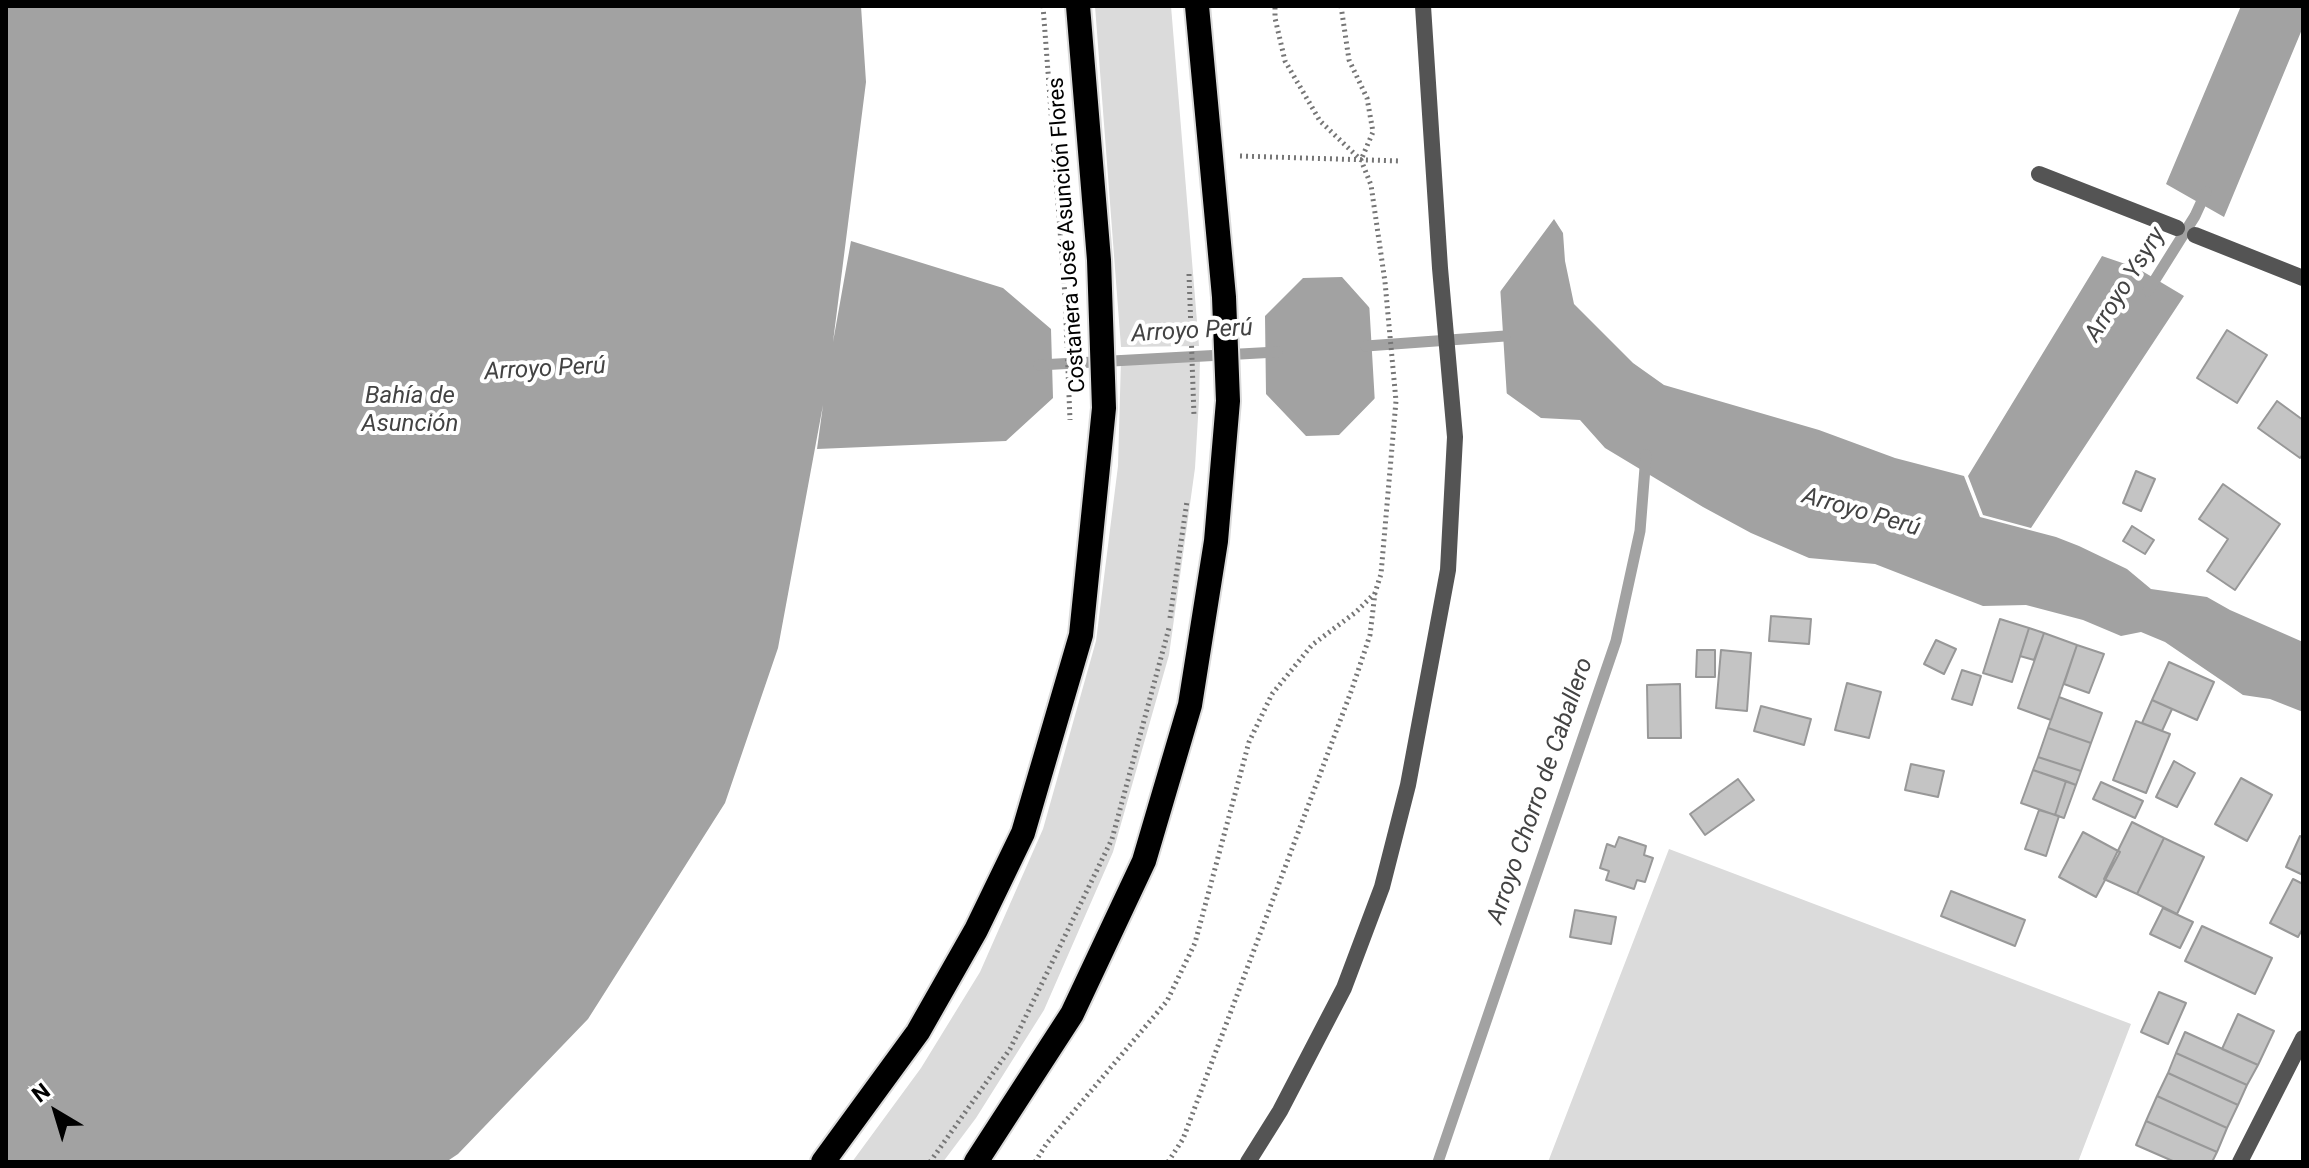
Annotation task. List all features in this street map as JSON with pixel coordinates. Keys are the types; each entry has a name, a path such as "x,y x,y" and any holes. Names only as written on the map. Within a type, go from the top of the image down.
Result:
{"highway":[{"name":"Costanera José Asunción Flores","path":"823,1162 918,1032 976,930 1023,833 1081,635 1104,408 1101,291 1078,6"},
{"path":"976,1162 1072,1014 1144,861 1190,705 1216,541 1228,401 1224,297 1197,6"}],"street":[{"path":"1248,1162 1280,1111 1344,988 1382,887 1408,785 1448,570 1455,437 1440,268 1423,6"},
{"path":"2039,174 2177,228"},
{"path":"2195,235 2303,278"},
{"path":"2240,1162 2303,1038"}],"path":[{"path":"1043,6 1065,296 1069,433"},
{"path":"1168,1162 1183,1139 1352,689 1370,635 1375,593 1381,574 1396,401 1385,282 1371,185 1361,160 1320,121 1285,61 1275,6"},
{"path":"1341,6 1349,60 1367,98 1373,132 1361,160"},
{"path":"1240,156 1400,161"},
{"path":"1189,290 1194,422"},
{"path":"930,1162 1010,1049 1112,839 1169,630 1187,495"},
{"path":"1035,1162 1047,1143 1167,1001 1195,943 1249,742 1272,694 1312,645 1356,612 1375,593"}],"shaded area":[{"path":"1095,6 1171,6 1199,346 1121,347"},
{"path":"1121,359 1200,359 1195,468 1169,655 1113,852 1044,1010 976,1118 943,1162 852,1162 921,1068 980,972 1043,829 1096,641 1118,466"},
{"path":"1669,849 2131,1024 2078,1162 1548,1162"}],"water":[{"name":"Bahía de Asunción","path":"6,6 861,6 866,82 833,342 851,241 1003,288 1051,329 1053,398 1006,441 817,449 823,405 778,648 725,803 588,1019 458,1154 446,1162 6,1162"},
{"path":"2241,6 2303,6 2303,27 2224,217 2166,184"},
{"path":"1554,219 1563,233 1574,304 1633,363 1664,385 1819,430 1895,458 1964,476 1980,517 2056,537 2127,569 2151,589 2207,597 2303,642 2303,712 2270,699 2243,695 2165,642 2141,632 2121,636 2083,620 2026,605 1983,606 1875,564 1809,558 1751,533 1605,448 1580,420 1541,418 1495,385 1488,308"},
{"path":"2102,256 2137,268 2184,296 2031,528 1983,515 1968,476"},
{"path":"1342,277 1376,315 1383,390 1339,435 1306,436 1266,394 1265,316 1303,278"}],"pier":[{"path":"1500,285 1507,398 1491,386 1484,308"},
{"path":"1369,301 1380,315 1387,390 1375,404"}],"building":[{"path":"2227,330 2267,355 2237,403 2197,378"},
{"path":"2277,401 2303,420 2303,454 2300,458 2258,428"},
{"path":"2136,471 2155,479 2141,511 2123,503"},
{"path":"2223,484 2280,524 2235,590 2207,571 2228,539 2199,519"},
{"path":"2132,526 2154,540 2145,554 2123,541"},
{"path":"1771,616 1811,619 1809,644 1769,641"},
{"path":"2000,619 2029,628 2012,682 1983,673"},
{"path":"2029,628 2044,633 2034,660 2020,656"},
{"path":"2044,633 2077,645 2051,720 2018,708"},
{"path":"1936,640 1956,649 1944,674 1924,664"},
{"path":"2077,645 2104,654 2089,693 2064,684"},
{"path":"1697,650 1715,650 1715,677 1696,677"},
{"path":"1721,650 1751,653 1747,711 1716,708"},
{"path":"2169,662 2214,682 2197,720 2152,700"},
{"path":"1962,670 1981,676 1972,705 1952,699"},
{"path":"1847,683 1881,692 1869,738 1835,730"},
{"path":"1680,684 1681,738 1648,738 1647,685"},
{"path":"2059,697 2102,713 2091,743 2048,728"},
{"path":"2152,700 2172,709 2162,731 2142,723"},
{"path":"1761,706 1811,719 1804,745 1754,731"},
{"path":"2136,721 2170,734 2146,793 2113,780"},
{"path":"2048,728 2091,743 2081,771 2038,757"},
{"path":"2038,757 2081,771 2076,785 2033,770"},
{"path":"2174,761 2195,773 2177,807 2156,797"},
{"path":"1911,764 1944,771 1938,797 1905,790"},
{"path":"2033,770 2066,781 2055,815 2021,803"},
{"path":"2241,778 2272,795 2247,841 2215,824"},
{"path":"1738,779 1754,800 1705,835 1690,814"},
{"path":"2066,781 2076,785 2064,818 2055,815"},
{"path":"2101,782 2143,801 2135,818 2093,799"},
{"path":"2039,810 2059,816 2046,856 2025,849"},
{"path":"2132,822 2164,838 2137,894 2104,879"},
{"path":"2083,832 2120,852 2096,897 2059,877"},
{"path":"2300,836 2303,838 2303,875 2286,867"},
{"path":"1619,837 1646,846 1644,855 1653,858 1645,882 1637,880 1634,889 1606,880 1609,871 1600,868 1607,844 1615,847"},
{"path":"2164,838 2204,857 2177,914 2137,894"},
{"path":"2293,879 2303,884 2303,928 2298,937 2270,923"},
{"path":"1951,891 2025,920 2015,946 1941,916"},
{"path":"2163,908 2193,922 2180,948 2150,934"},
{"path":"1575,910 1616,917 1611,944 1570,937"},
{"path":"2202,926 2272,958 2255,994 2185,961"},
{"path":"2159,992 2186,1003 2168,1044 2141,1032"},
{"path":"2238,1014 2274,1031 2258,1065 2222,1049"},
{"path":"2185,1032 2258,1065 2247,1085 2176,1053"},
{"path":"2176,1053 2247,1085 2238,1105 2168,1073"},
{"path":"2168,1073 2238,1105 2227,1128 2157,1096"},
{"path":"2157,1096 2227,1128 2217,1152 2146,1121"},
{"path":"2146,1121 2217,1152 2212,1162 2175,1162 2136,1145"}],"waterway":[{"name":"Arroyo Ysyry","path":"2148,291 2195,216 2206,192"},
{"name":"Arroyo Perú","path":"1366,346 1505,336"},
{"name":"Arroyo Perú","path":"1039,365 1277,352"},
{"name":"Arroyo Chorro de Caballero","path":"1438,1162 1616,641 1640,531 1646,455"}]}
